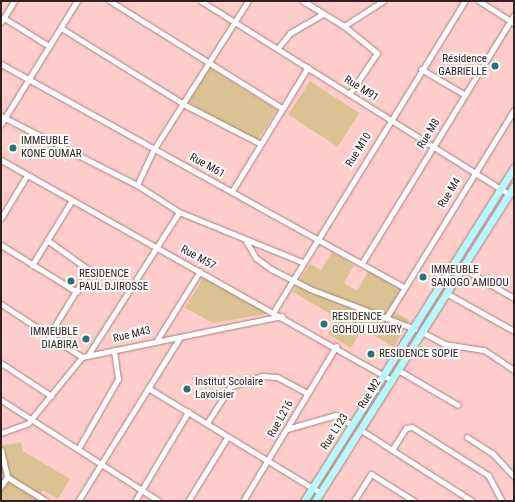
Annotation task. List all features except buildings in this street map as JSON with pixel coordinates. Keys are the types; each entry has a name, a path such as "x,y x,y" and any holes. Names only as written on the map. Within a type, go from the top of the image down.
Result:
{"main road":[{"name":"Rue L123","path":"304,501 415,329 514,168"},
{"name":"Rue M2","path":"315,501 514,186"}],"street":[{"path":"14,1 2,20 49,46"},
{"path":"1,124 3,118 77,1"},
{"path":"110,1 282,108"},
{"name":"Rue M91","path":"201,1 509,194"},
{"path":"137,185 154,149 185,105 248,1"},
{"path":"303,1 344,26 376,53 350,93"},
{"path":"344,26 384,1"},
{"name":"Rue M10","path":"274,311 302,262 390,119 465,1"},
{"path":"479,1 512,22"},
{"path":"278,48 290,33 323,14"},
{"name":"Rue M8","path":"362,263 465,95 512,22 514,15"},
{"path":"61,28 185,105 261,144"},
{"name":"Rue M61","path":"1,64 403,286"},
{"path":"232,191 308,67"},
{"path":"421,69 465,95"},
{"name":"Rue M4","path":"386,318 403,286 514,110"},
{"path":"3,118 137,185 179,212 246,241 302,262"},
{"name":"Rue M57","path":"1,160 27,176 274,311 392,380"},
{"path":"1,218 27,176"},
{"path":"32,265 72,200"},
{"path":"88,355 158,248 179,212"},
{"path":"47,240 88,268 89,272 49,335"},
{"path":"246,241 256,258 292,279 415,329"},
{"path":"1,245 77,292"},
{"path":"462,268 514,298"},
{"path":"157,340 200,271"},
{"path":"446,293 514,331"},
{"path":"1,304 82,356 31,419 21,428 1,433"},
{"name":"Rue M43","path":"82,356 282,316"},
{"path":"422,332 445,344 484,350 514,370"},
{"path":"78,501 180,337"},
{"name":"Rue L216","path":"243,501 287,429 306,393 336,346"},
{"path":"78,450 118,378 114,350"},
{"path":"1,363 51,396"},
{"path":"398,370 458,405"},
{"path":"207,423 230,387 270,374 306,393"},
{"path":"148,388 321,493"},
{"path":"1,400 159,501"},
{"path":"134,501 188,412"},
{"path":"287,429 336,415 352,425"},
{"path":"392,450 406,428 412,428 488,475 502,501"},
{"path":"361,430 472,501"},
{"path":"188,501 228,436"},
{"path":"467,437 492,453 514,477"},
{"path":"1,450 7,476 1,486"},
{"path":"354,501 371,474 414,501"},
{"path":"7,476 46,501"}],"shaded area":[{"path":"210,68 277,110 256,144 189,102"},
{"path":"310,81 359,113 338,147 288,115"},
{"path":"332,252 354,265 344,283 357,291 369,270 403,290 392,310 409,320 394,347 362,329 351,348 328,334 337,318 293,292 310,264 321,270"},
{"path":"204,276 271,313 213,323 185,308"},
{"path":"21,442 23,451 70,479 58,499 43,490 37,501 1,501 1,446"}],"place":[{"name":"Résidence GABRIELLE","path":"495,66"},
{"name":"IMMEUBLE KONE OUMAR","path":"13,148"},
{"name":"IMMEUBLE SANOGO AMIDOU","path":"423,277"},
{"name":"RESIDENCE PAUL DJIROSSE","path":"71,281"},
{"name":"RESIDENCE GOHOU LUXURY","path":"324,324"},
{"name":"IMMEUBLE DIABIRA","path":"86,339"},
{"name":"RESIDENCE SOPIE","path":"371,354"},
{"name":"Institut Scolaire Lavoisier","path":"187,389"}]}
